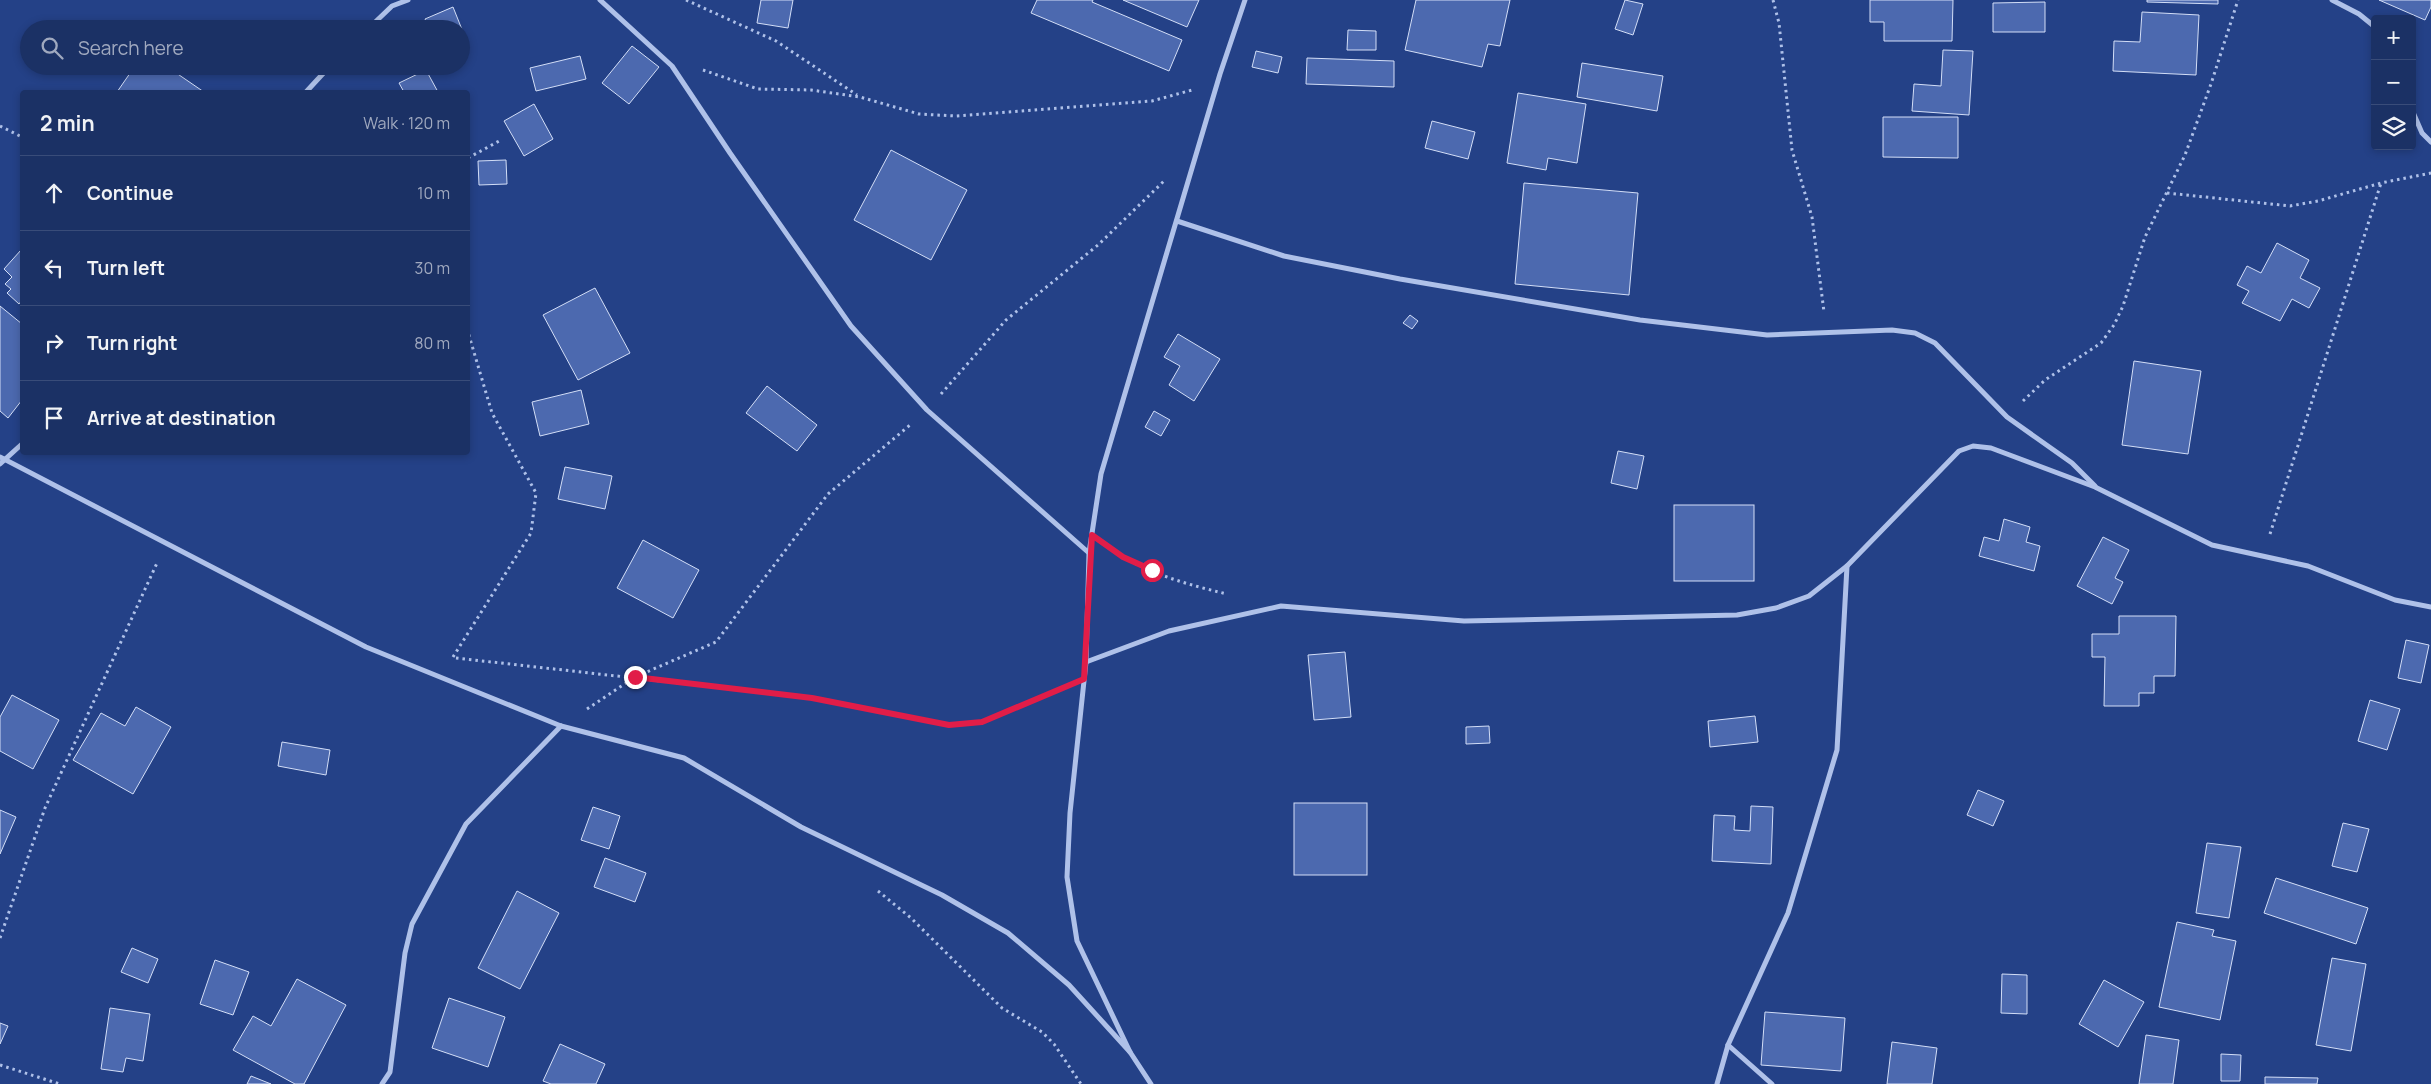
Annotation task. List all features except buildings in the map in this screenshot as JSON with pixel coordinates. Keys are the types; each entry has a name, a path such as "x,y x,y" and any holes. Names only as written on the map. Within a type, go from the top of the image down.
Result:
{"street":[{"path":"377,20 392,6 408,0"},
{"path":"600,0 672,66 730,154 851,326 928,410 1089,553"},
{"path":"1150,1084 1130,1052 1077,941 1067,877 1070,813 1086,662 1089,553 1102,474 1220,74 1246,0"},
{"path":"2332,0 2359,14 2371,24"},
{"path":"308,90 322,75"},
{"path":"2416,119 2422,133 2431,142"},
{"path":"1177,221 1284,256 1400,279 1640,320 1767,335 1892,330 1915,333 1935,342 2007,417 2072,463 2095,487"},
{"path":"0,464 20,446"},
{"path":"1086,662 1169,631 1281,606 1464,621 1737,615 1776,608 1809,596 1847,566 1959,451 1973,446 1991,448 2095,487 2212,545 2308,566 2395,600 2431,608"},
{"path":"0,457 366,647 562,726 684,758 801,827 942,895 1015,940 1068,985 1130,1052"},
{"path":"1717,1084 1728,1045 1788,913 1837,750 1847,566"},
{"path":"382,1084 390,1072 406,953 412,924 466,824 562,726"},
{"path":"1728,1045 1772,1084"}],"path":[{"path":"686,0 776,41 860,97"},
{"path":"1773,0 1779,23 1792,150 1812,217 1827,334"},
{"path":"2007,417 2045,380 2101,342 2114,325 2123,306 2146,237 2185,155 2211,84 2238,0"},
{"path":"672,66 706,70 758,89 811,90 860,97 891,108 919,114 956,116 1152,101 1184,94 1220,74"},
{"path":"0,126 20,136"},
{"path":"470,157 501,140"},
{"path":"562,726 635,677 716,642 828,494 928,410 1006,320 1098,245 1198,148"},
{"path":"2167,193 2290,206 2318,201 2381,183 2431,173"},
{"path":"2264,556 2381,183"},
{"path":"453,657 531,533 536,493 492,413 470,339"},
{"path":"1092,535 1123,557 1152,570 1200,588 1236,596"},
{"path":"0,938 45,808 166,543"},
{"path":"443,656 812,698 949,725 982,722 1084,679"},
{"path":"874,888 911,918 1002,1008 1042,1032 1054,1044 1081,1084"},
{"path":"0,1065 60,1084"}],"route":[{"path":"635,677 812,698 949,725 982,722 1084,679 1089,553 1092,535 1123,557 1152,570"}]}
